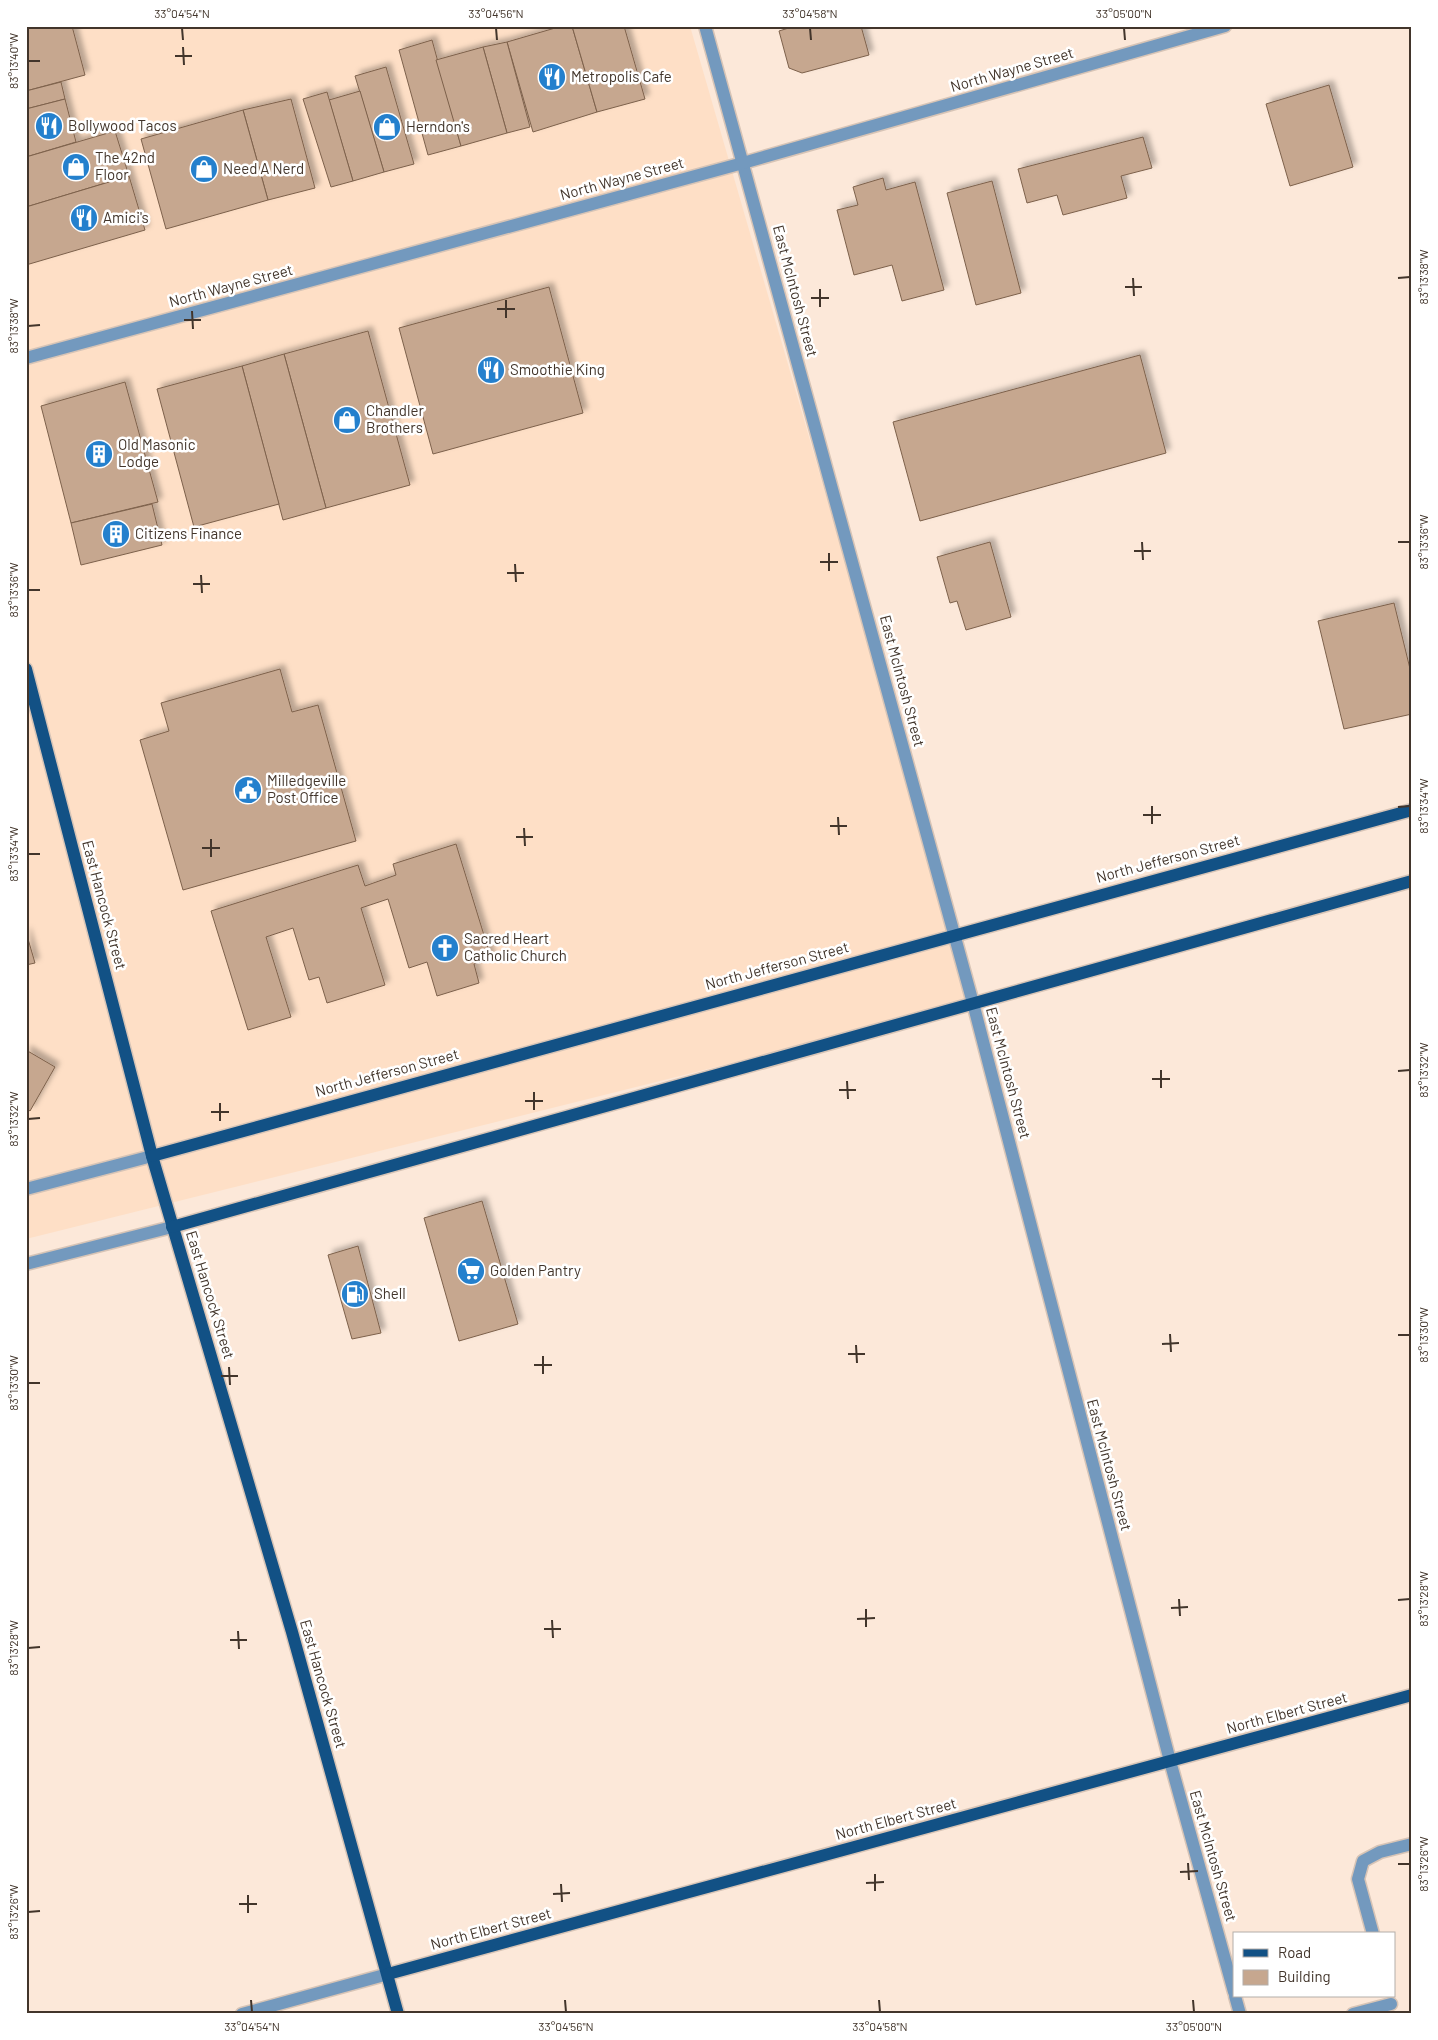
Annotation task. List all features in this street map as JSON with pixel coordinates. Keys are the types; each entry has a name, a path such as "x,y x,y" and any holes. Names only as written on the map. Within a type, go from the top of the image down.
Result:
{"main road":[{"name":"East Hancock Street","path":"26,669 152,1156 278,1584 398,2014"},
{"name":"North Jefferson Street","path":"152,1156 954,934 1412,810"},
{"path":"172,1227 1412,881"},
{"name":"North Elbert Street","path":"388,1974 1412,1696"}],"street":[{"name":"East McIntosh Street","path":"705,26 973,1003 1170,1761 1233,1988"},
{"name":"North Wayne Street","path":"26,358 743,163 1225,26"},
{"path":"26,1189 152,1156"},
{"path":"26,1264 172,1227"},
{"path":"1372,1932 1358,1879 1364,1861 1380,1852 1412,1844"},
{"path":"242,2014 388,1974"},
{"path":"1236,1998 1240,2014"},
{"path":"1354,2014 1391,2005"}],"shaded area":[{"path":"26,26 690,26 973,1003 26,1239"}],"building":[{"path":"26,26 72,26 85,75 26,91"},
{"name":"Metropolis Cafe","path":"562,26 572,26 597,112 533,132 507,42"},
{"path":"572,26 624,26 645,99 597,112"},
{"path":"795,26 861,26 869,55 802,73 789,68 779,31"},
{"path":"432,40 461,146 428,155 399,50"},
{"path":"507,42 530,127 507,133 483,47"},
{"path":"483,47 507,133 461,146 436,60"},
{"name":"Herndon's","path":"386,67 414,164 384,172 355,76"},
{"path":"61,82 65,99 26,109 26,91"},
{"path":"1329,85 1353,167 1290,186 1266,104"},
{"path":"360,91 384,172 353,181 329,100"},
{"path":"327,92 353,181 331,187 303,99"},
{"name":"Bollywood Tacos","path":"65,99 76,142 26,157 26,109"},
{"path":"291,99 315,188 268,200 243,110"},
{"name":"Need A Nerd","path":"243,110 268,200 166,229 141,139"},
{"name":"The 42nd Floor","path":"115,131 129,176 26,207 26,157"},
{"path":"1143,137 1152,168 1121,176 1127,198 1063,215 1057,195 1027,203 1018,169"},
{"name":"Amici's","path":"129,176 145,230 26,265 26,207"},
{"path":"883,178 886,190 915,182 944,290 902,301 892,265 854,275 837,210 858,205 853,187"},
{"path":"992,181 1021,293 976,305 947,193"},
{"name":"Smoothie King","path":"549,287 583,413 433,454 399,328"},
{"name":"Chandler Brothers","path":"368,331 410,485 326,508 284,354"},
{"path":"284,354 326,508 283,520 242,366"},
{"path":"1140,355 1166,453 920,521 893,422"},
{"path":"242,366 279,504 194,527 157,389"},
{"name":"Old Masonic Lodge","path":"125,382 158,502 71,523 41,406"},
{"name":"Citizens Finance","path":"152,504 162,545 81,565 71,523"},
{"path":"990,542 1011,617 966,630 957,601 950,603 937,557"},
{"path":"1394,603 1412,677 1412,714 1344,729 1318,621"},
{"name":"Milledgeville Post Office","path":"280,669 292,712 318,705 356,841 183,890 140,740 169,731 161,703"},
{"name":"Sacred Heart Catholic Church","path":"456,844 491,958 474,964 479,983 437,996 427,962 409,968 388,899 361,908 385,985 327,1003 319,977 309,980 293,928 266,937 291,1017 248,1030 211,911 358,865 365,886 396,875 393,864"},
{"path":"26,932 35,963 26,965"},
{"path":"26,1050 55,1067 30,1111 26,1108"},
{"name":"Golden Pantry","path":"482,1201 518,1324 459,1341 424,1218"},
{"name":"Shell","path":"358,1246 381,1333 352,1339 328,1255"}],"place":[{"name":"Metropolis Cafe","path":"552,77"},
{"name":"Bollywood Tacos","path":"49,126"},
{"name":"Herndon's","path":"387,127"},
{"name":"The 42nd Floor","path":"76,167"},
{"name":"Need A Nerd","path":"204,169"},
{"name":"Amici's","path":"84,218"},
{"name":"Smoothie King","path":"491,370"},
{"name":"Chandler Brothers","path":"347,420"},
{"name":"Old Masonic Lodge","path":"99,454"},
{"name":"Citizens Finance","path":"116,534"},
{"name":"Milledgeville Post Office","path":"248,790"},
{"name":"Sacred Heart Catholic Church","path":"445,948"},
{"name":"Golden Pantry","path":"471,1271"},
{"name":"Shell","path":"355,1294"}]}
